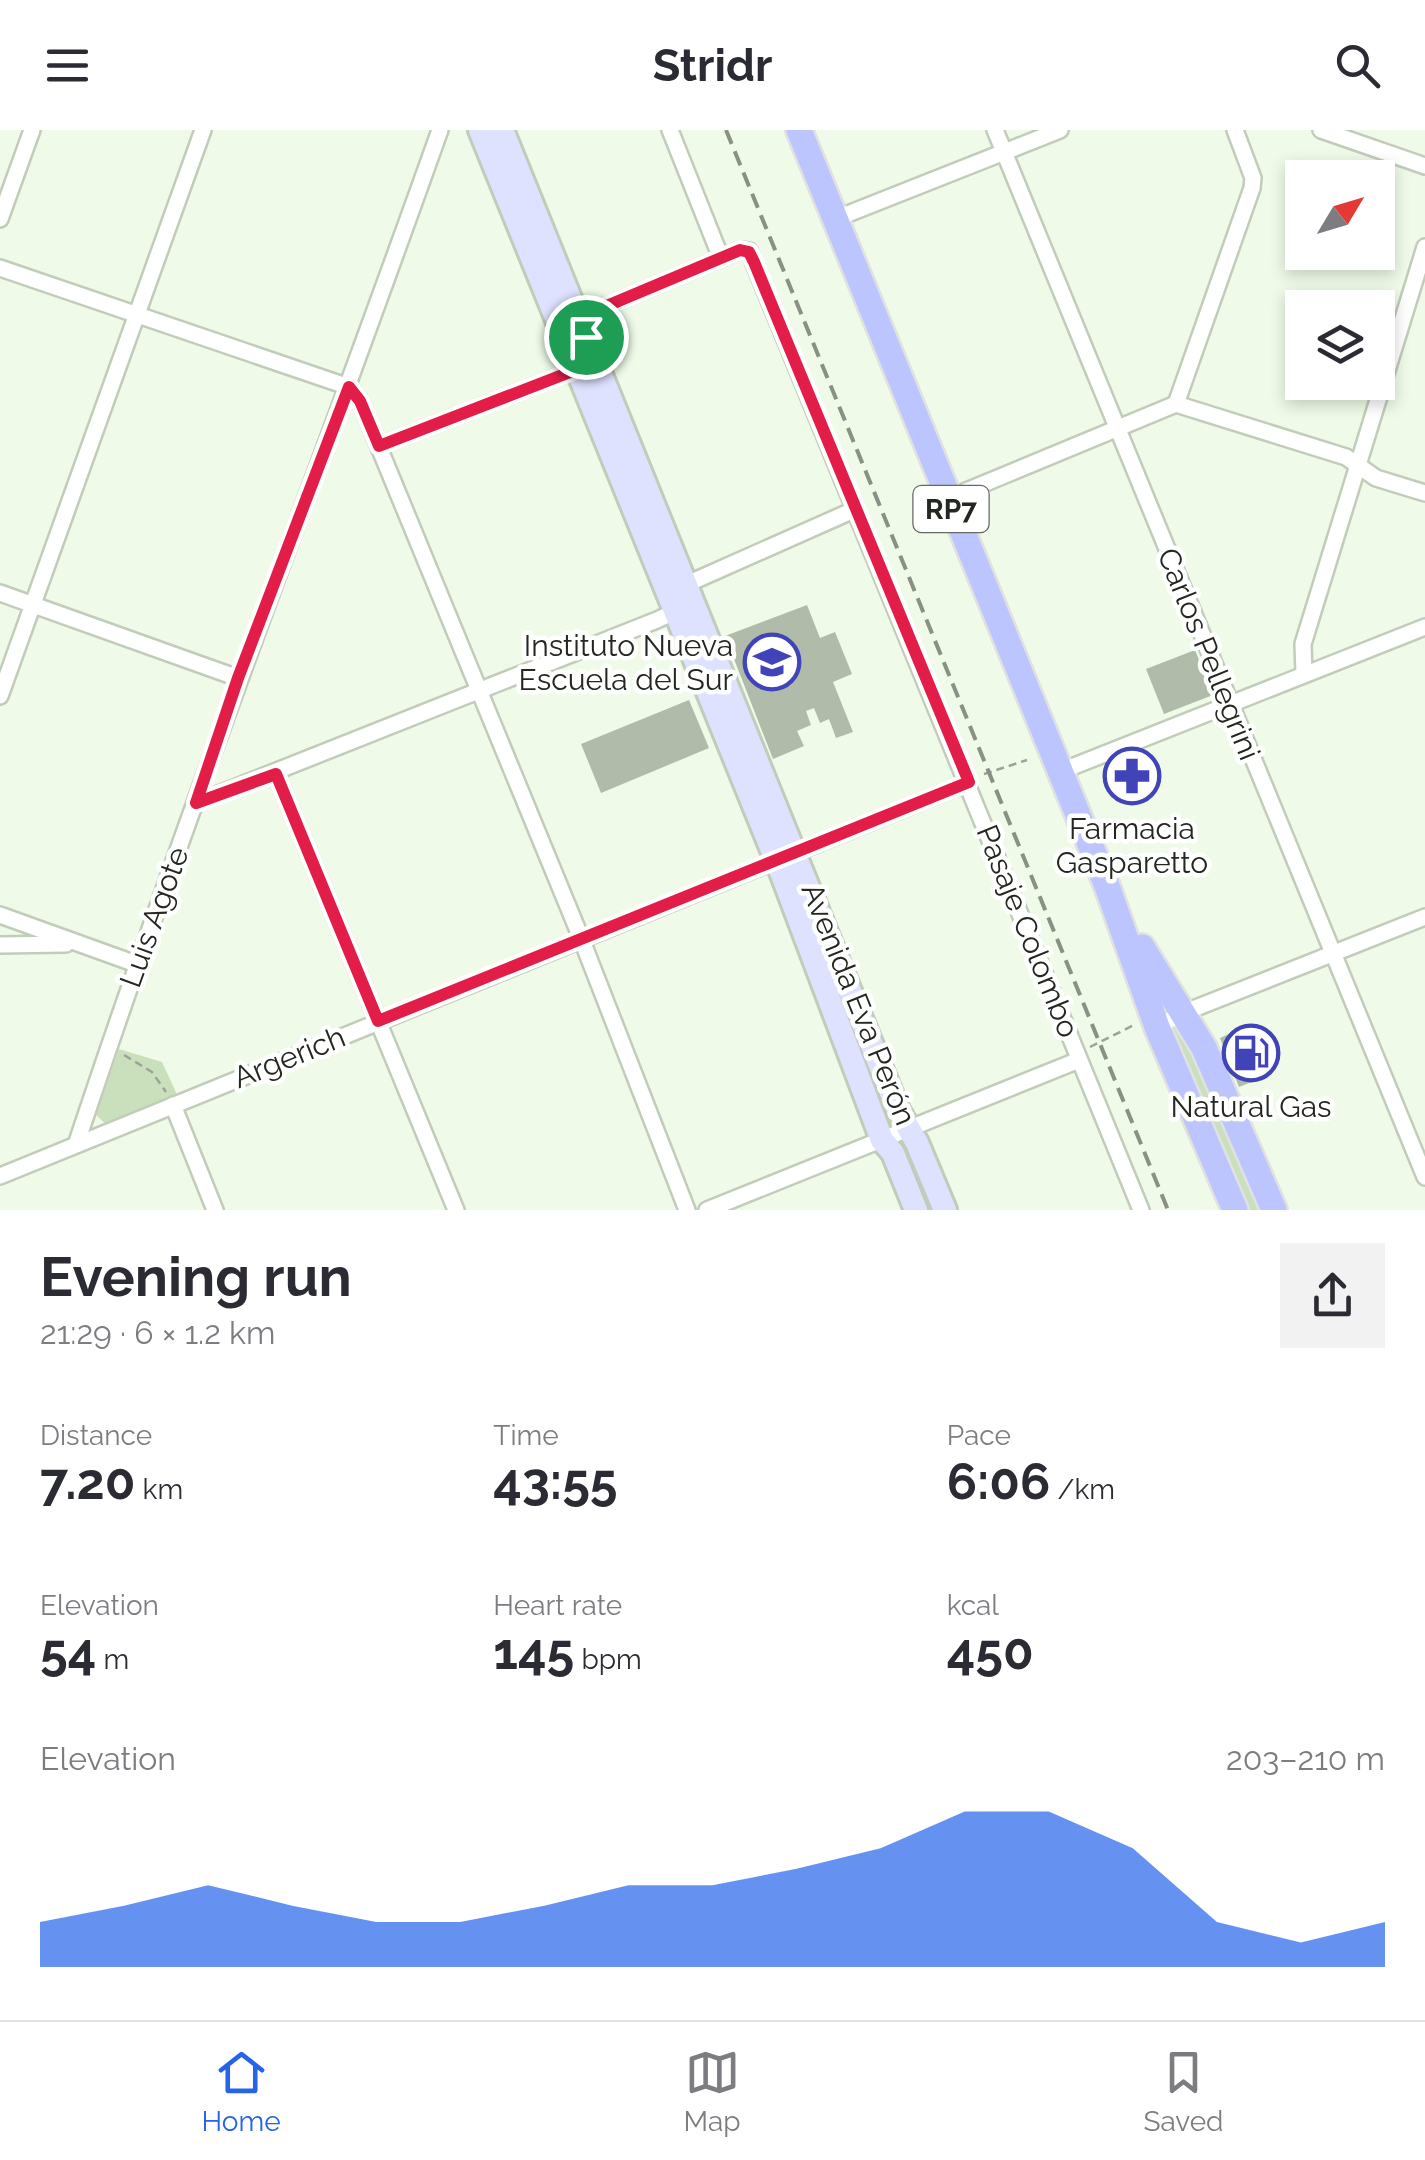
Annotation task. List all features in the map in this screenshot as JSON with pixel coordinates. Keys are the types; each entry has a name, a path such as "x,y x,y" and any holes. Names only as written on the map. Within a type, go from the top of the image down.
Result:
{"main road":[{"name":"RP7","path":"799,130 1235,1210"},
{"name":"RP7","path":"1107,886 1204,1048 1274,1210"}],"street":[{"path":"0,219 32,130"},
{"path":"0,696 203,130"},
{"name":"Luis Agote","path":"77,1142 238,678 349,387 440,130"},
{"name":"Avenida Eva Perón","path":"480,130 687,584 786,855 882,1140 893,1153 916,1210"},
{"name":"Avenida Eva Perón","path":"502,130 578,318 586,366 674,612 945,1210"},
{"path":"578,318 721,258 670,130"},
{"name":"Carlos Pellegrini","path":"994,130 1425,1176"},
{"path":"836,219 1060,130"},
{"path":"1176,404 1252,188 1253,178 1235,130"},
{"path":"1321,130 1425,166"},
{"path":"1304,674 1303,644 1422,272 1425,247"},
{"name":"Pasaje Colombo","path":"721,258 749,252 1141,1210"},
{"path":"0,268 136,311 349,387 360,401 581,938 687,1210"},
{"path":"379,446 586,366"},
{"path":"946,499 1176,404 1346,456 1376,478 1425,493"},
{"path":"196,803 674,612 687,584 856,509"},
{"path":"0,593 238,678"},
{"path":"1059,772 1425,627"},
{"path":"276,774 456,1210"},
{"name":"Argerich","path":"0,1176 969,782"},
{"path":"0,915 136,964"},
{"path":"1158,1027 1183,1013 1425,916"},
{"path":"0,945 76,943"},
{"path":"707,1210 1079,1060"},
{"path":"172,1105 215,1210"}],"path":[{"path":"969,782 1026,760"},
{"path":"1079,1060 1092,1045 1138,1023 1158,1027"},
{"path":"114,1032 124,1056 152,1072 172,1105"}],"green space":[{"path":"1139,942 1274,1210 1235,1210"},
{"path":"119,1049 162,1062 180,1101 108,1126 96,1115"}],"building":[{"path":"807,605 820,638 835,632 852,674 833,682 853,732 836,738 829,719 820,723 814,708 806,711 811,725 797,731 804,746 773,759 725,636"},
{"path":"1195,650 1213,695 1164,714 1146,669"},
{"path":"689,700 709,748 601,793 581,744"},
{"path":"1244,1027 1264,1077 1239,1087 1220,1038"}],"railway":[{"path":"726,130 1168,1210"}],"place":[{"name":"Instituto Nueva Escuela del Sur","path":"772,662"},
{"name":"Farmacia Gasparetto","path":"1132,776"},
{"name":"Natural Gas","path":"1251,1053"}],"route":[{"path":"740,250 749,252 969,782 378,1021 276,774 196,803 238,678 349,387 360,401 379,446 596,362 586,337 578,318 740,250"}]}
